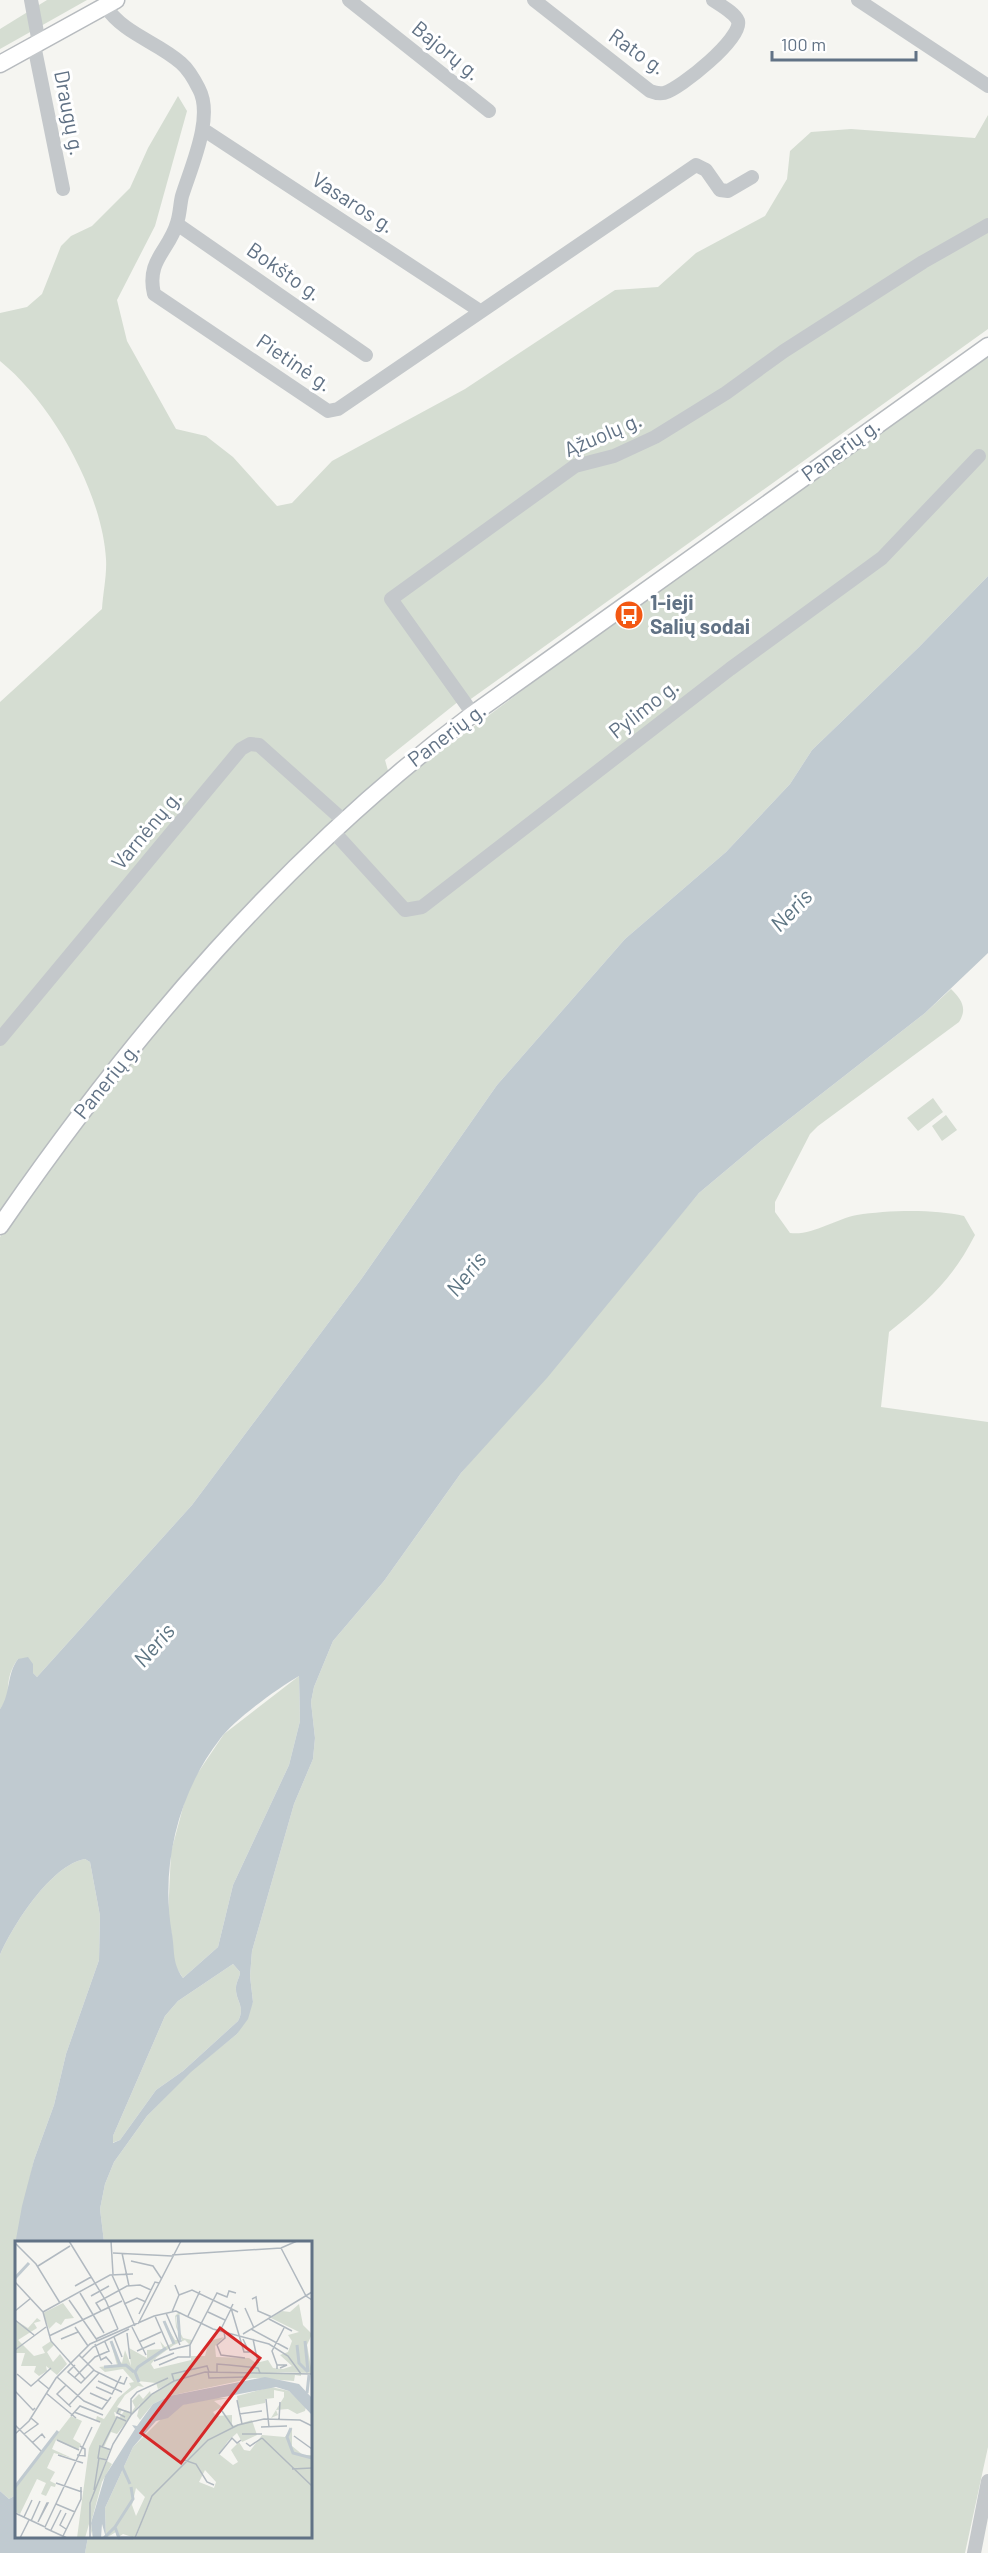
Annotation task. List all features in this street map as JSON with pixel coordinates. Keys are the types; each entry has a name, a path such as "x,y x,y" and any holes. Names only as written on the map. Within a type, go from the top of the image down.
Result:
{"main road":[{"path":"0,64 112,2"},
{"name":"Panerių g.","path":"0,1226 61,1138 188,981 268,895 338,826 405,766 473,714 988,346"}],"street":[{"name":"Draugų g.","path":"31,0 63,189"},
{"name":"Bajorų g.","path":"349,0 489,111"},
{"name":"Rato g.","path":"534,0 650,92 658,94 675,89 710,62 737,32 739,24 736,17 713,0"},
{"path":"858,0 988,86"},
{"name":"Pietinė g.","path":"112,2 115,20 135,36 182,63 201,92 204,130 182,198 177,224 154,264 150,280 154,294 328,411 338,410 696,165 706,170 720,190 728,191 752,177"},
{"name":"Vasaros g.","path":"204,130 480,311"},
{"name":"Bokšto g.","path":"177,224 366,355"},
{"name":"Ąžuolų g.","path":"473,714 391,599 575,466 614,456 655,437 726,393 784,351 913,268 988,225"},
{"name":"Pylimo g.","path":"338,826 405,910 422,907 734,666 882,558 979,456"},
{"name":"Varnėnų g.","path":"0,1039 242,749 250,744 259,745 338,826"},
{"path":"974,2553 988,2481"}],"shaded area":[{"path":"47,0 87,0 0,49 0,29"},
{"path":"178,96 187,111 155,226 117,300 127,341 176,429 206,436 233,457 277,506 292,503 332,461 465,389 615,290 658,287 696,253 765,216 787,179 790,151 811,132 851,129 975,138 988,115 988,222 656,433 584,461 386,597 459,701 385,760 389,774 344,813 256,740 0,1033 0,702 102,609 106,559 95,506 71,451 38,400 0,361 0,313 27,307 42,294 61,246 71,236 92,226 130,188 148,148"},
{"path":"988,227 988,329 468,701 398,601 575,469 617,458"},
{"path":"988,356 988,576 919,647 812,750 790,784 726,852 625,939 497,1085 362,1278 192,1505 37,1677 18,1659 9,1678 8,1698 0,1709 0,1237 5,1230 119,1075 277,894 393,787 567,657"},
{"path":"257,749 335,822 251,905 0,1215 0,1046 243,752"},
{"path":"951,989 958,996 963,1008 959,1022 810,1134 775,1202 775,1212 790,1233 815,1230 857,1215 911,1211 964,1216 975,1235 957,1265 938,1289 889,1332 881,1407 988,1422 988,2447 965,2553 85,2553 88,2538 312,2538 312,2241 104,2241 100,2209 105,2184 114,2162 147,2116 191,2071 237,2034 253,2002 250,1976 252,1951 294,1804 313,1759 315,1738 311,1702 314,1687 333,1641 384,1581 461,1473 699,1193 761,1141 925,1013"},
{"path":"933,1098 943,1112 918,1131 907,1118"},
{"path":"946,1115 957,1130 942,1141 932,1126"},
{"path":"299,1676 300,1721 289,1765 233,1885 218,1947 183,1978 173,1963 172,1936 168,1917 171,1852 186,1796 191,1783 224,1734"},
{"path":"85,1859 90,1862 100,1916 99,1960 66,2054 54,2105 34,2160 15,2241 15,2496 9,2499 0,2491 0,1955 14,1928 35,1898 59,1872"},
{"path":"233,1964 240,1972 236,1987 241,2007 238,2021 183,2071 156,2090 120,2140 112,2143 165,2016 178,2001"}],"water":[{"name":"Neris","path":"988,576 988,953 925,1013 761,1141 699,1193 547,1378 461,1473 384,1581 333,1641 314,1687 311,1702 315,1738 313,1759 294,1804 252,1951 250,1976 253,2002 248,2019 237,2034 191,2072 147,2116 114,2162 105,2184 100,2209 104,2241 16,2241 34,2160 54,2105 66,2054 99,1960 100,1916 90,1862 85,1859 59,1872 47,1884 14,1928 0,1955 0,1709 6,1697 14,1665 18,1659 28,1657 33,1664 33,1673 37,1677 192,1505 362,1278 497,1085 625,939 726,852 790,784 812,750 919,647","holes":["299,1676 300,1721 289,1765 233,1885 218,1947 183,1978 174,1957 169,1883 176,1832 193,1783 205,1760 227,1731 257,1705","233,1964 240,1972 236,1987 241,2007 238,2021 183,2071 156,2090 120,2140 113,2143 113,2136 165,2016 178,2001"]},
{"path":"15,2244 15,2314 14,2250"},
{"path":"0,2491 9,2499 15,2496 15,2538 88,2538 85,2553 0,2553"}],"place":[{"name":"1-ieji Salių sodai","path":"629,615"}]}
